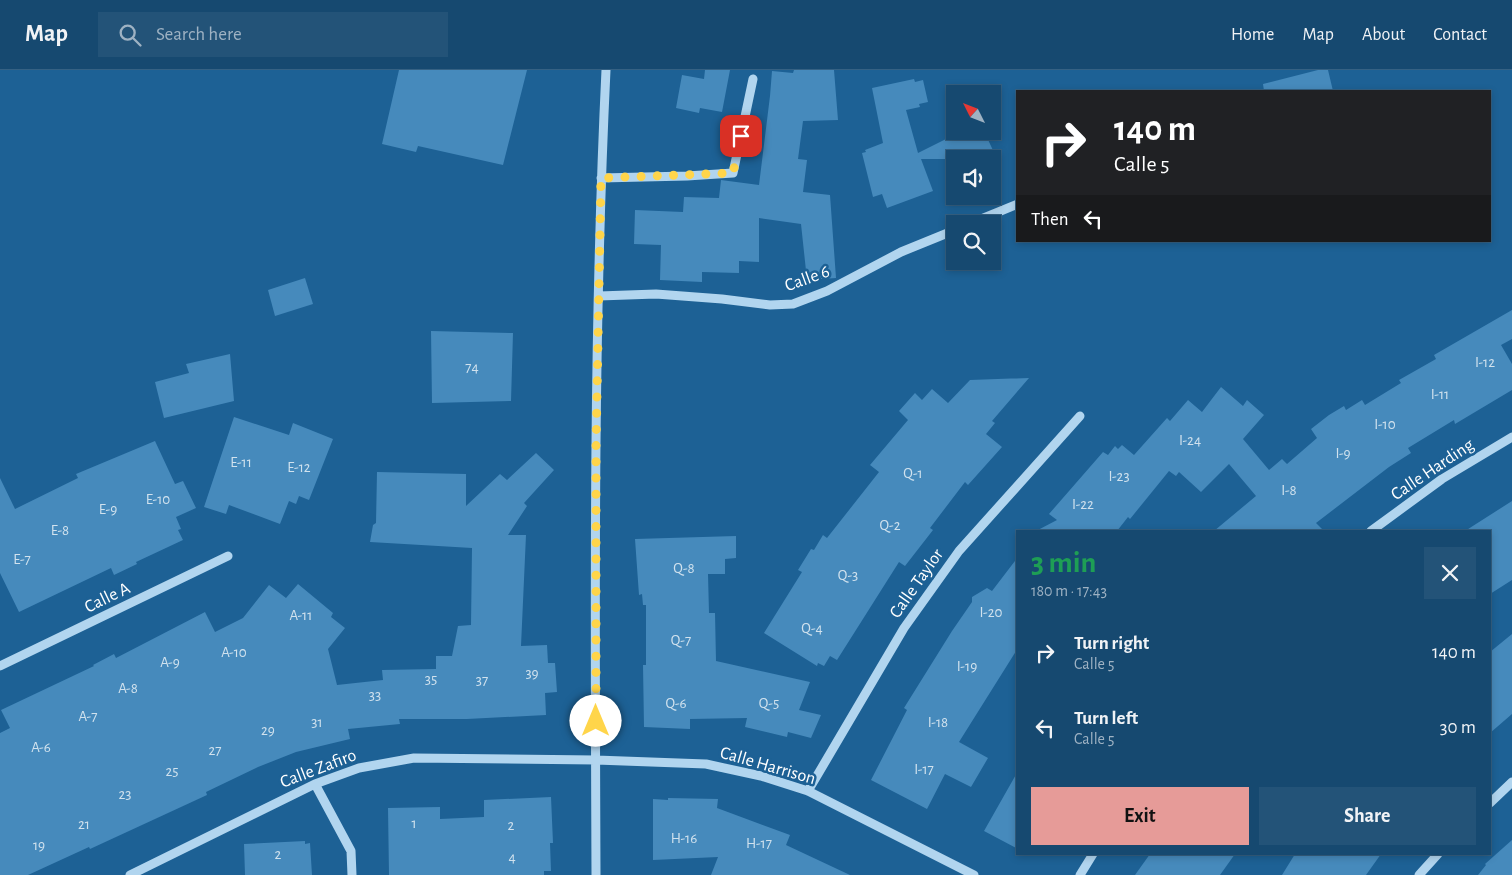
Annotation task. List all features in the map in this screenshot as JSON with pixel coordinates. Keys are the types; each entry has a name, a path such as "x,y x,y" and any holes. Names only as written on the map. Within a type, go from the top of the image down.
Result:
{"street":[{"path":"596,875 596,447 601,178 606,70"},
{"path":"601,178 733,173 753,79"},
{"path":"991,215 1016,205"},
{"name":"Calle 6","path":"599,296 656,294 770,305 793,304 827,291 901,252 946,234"},
{"name":"Calle Taylor","path":"808,791 904,628 959,551 1080,416"},
{"name":"Calle Harding","path":"1372,530 1442,479 1512,437"},
{"name":"Calle A","path":"0,666 228,556"},
{"name":"Calle Zafiro","path":"130,875 315,784 359,768 414,758 596,760"},
{"name":"Calle Harrison","path":"596,760 706,764 761,776 808,791 974,875"},
{"path":"1491,802 1512,782"},
{"path":"315,784 351,851 352,875"},
{"path":"1080,875 1092,855"},
{"path":"1419,875 1437,855"}],"building":[{"path":"399,70 527,70 503,165 418,146 416,152 382,144"},
{"path":"705,70 730,70 722,112 700,108 699,113 676,108 682,75 704,79"},
{"path":"794,70 834,70 838,120 803,121 798,159 807,160 803,192 830,195 836,278 807,280 801,224 759,218 759,262 739,261 739,273 702,272 702,282 660,280 661,245 634,244 635,210 683,212 684,197 719,198 721,180 759,185 772,71 793,73"},
{"path":"1318,70 1328,70 1333,90 1264,90 1263,84"},
{"path":"914,79 915,82 923,80 928,102 919,104 920,107 906,110 918,153 946,139 988,140 993,150 946,150 946,159 921,159 933,191 887,208 882,194 873,197 862,153 883,143 872,88"},
{"path":"305,278 313,304 275,316 268,290"},
{"path":"1512,310 1512,339 1501,345 1512,364 1512,390 1455,424 1454,420 1408,448 1411,453 1389,467 1316,523 1323,530 1215,530 1256,496 1229,464 1201,492 1179,472 1176,476 1169,471 1130,519 1128,517 1118,530 1038,530 1057,520 1049,514 1103,452 1108,455 1115,446 1118,449 1122,445 1134,455 1167,418 1170,421 1188,400 1202,412 1221,387 1243,406 1247,400 1264,415 1243,439 1269,470 1282,459 1287,464 1317,438 1311,429 1329,415 1344,406 1346,410 1362,400 1365,405 1401,383 1399,380 1436,359 1434,355"},
{"path":"431,331 513,333 511,401 432,403"},
{"path":"230,354 234,401 164,418 155,382 189,373 186,364"},
{"path":"1029,378 992,421 995,423 986,434 1002,447 968,485 965,482 930,528 933,530 905,566 899,562 837,660 830,656 824,666 818,663 817,666 764,633 802,572 798,570 811,549 814,550 823,535 827,538 879,472 870,465 908,420 899,411 915,393 922,400 932,389 948,403 970,380"},
{"path":"234,417 289,435 293,423 333,439 309,500 299,496 296,504 289,501 280,524 229,505 226,514 204,507"},
{"path":"155,441 175,484 183,481 196,508 176,517 181,529 178,530 183,540 136,562 137,564 114,575 111,568 19,612 0,573 0,478 15,509 78,478 76,474"},
{"path":"536,453 554,470 524,503 527,506 508,535 526,535 521,646 547,645 548,663 555,663 557,692 545,693 546,715 467,719 399,719 400,724 348,729 350,739 296,752 258,767 206,792 207,795 90,849 89,847 28,875 0,875 0,733 10,728 1,710 94,666 114,654 116,658 205,612 215,632 243,618 269,585 286,598 298,584 333,613 331,617 345,628 328,649 337,685 383,680 382,670 436,669 436,656 452,656 458,626 471,625 472,548 370,542 373,525 376,523 377,472 466,474 466,506 500,474 507,480"},
{"path":"1512,501 1512,580 1491,593 1491,530 1467,530"},
{"path":"736,536 736,558 725,559 725,574 708,574 709,613 715,613 716,661 810,682 799,710 821,715 811,738 788,732 787,737 745,727 747,718 690,719 690,729 644,727 643,665 646,665 646,605 643,605 642,594 639,595 635,539"},
{"path":"1016,560 1016,651 959,742 988,758 971,787 945,774 927,809 871,780 907,710 904,708 972,602 972,597 987,588 992,591"},
{"path":"1512,634 1512,714 1491,732 1491,651"},
{"path":"1016,775 1016,848 984,831"},
{"path":"551,797 553,843 550,843 551,871 544,871 544,875 389,875 388,808 440,807 440,819 484,817 484,800"},
{"path":"668,798 718,799 717,808 790,835 786,845 850,875 711,875 718,857 653,860 653,799 668,800"},
{"path":"1512,840 1512,875 1478,875 1485,864"},
{"path":"305,841 305,844 310,843 312,875 245,875 244,844"},
{"path":"1149,855 1234,855 1220,875 1135,875"},
{"path":"1294,855 1380,855 1366,875 1282,875"}],"route":[{"path":"596,721 596,447 601,178 733,173 741,136"}]}
